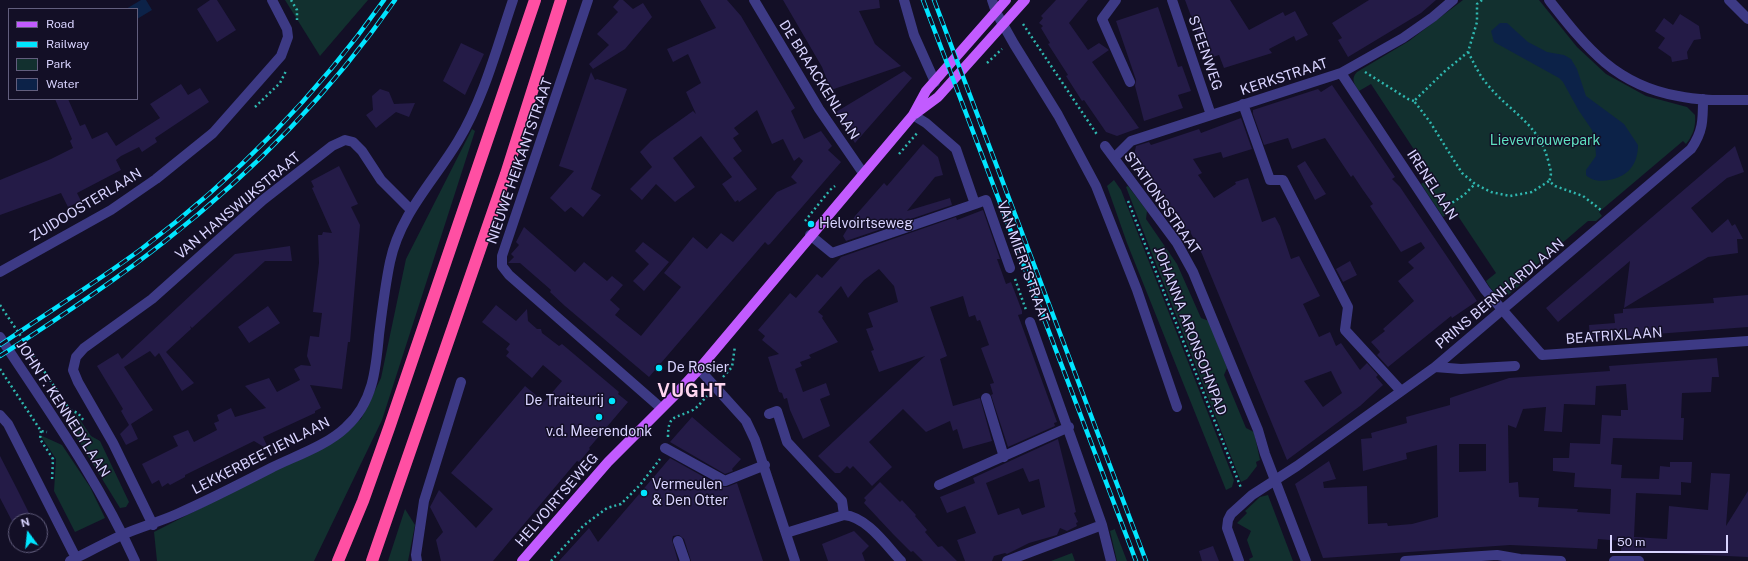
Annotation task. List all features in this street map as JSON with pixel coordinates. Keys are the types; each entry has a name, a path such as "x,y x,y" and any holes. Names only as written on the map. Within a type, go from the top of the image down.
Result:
{"highway":[{"path":"338,561 363,502 389,428 535,0"},
{"path":"372,561 506,174 561,0"}],"main road":[{"name":"HELVOIRTSEWEG","path":"522,561 608,462 699,369 913,115 926,91 1006,0"},
{"name":"HELVOIRTSEWEG","path":"913,115 938,98 1025,0"}],"street":[{"name":"ZUIDOOSTERLAAN","path":"0,272 111,210 156,179 213,133 281,56 288,37 287,29 272,0"},
{"name":"LEKKERBEETJENLAAN","path":"73,560 124,534 153,525 331,438 346,428 358,413 367,399 378,362 380,327 390,261 410,210 458,141 472,114 513,0"},
{"name":"NIEUWE HEIKANTSTRAAT","path":"588,0 502,256 502,266 508,276 662,408"},
{"name":"DE BRAACKENLAAN","path":"754,0 819,110 863,173"},
{"path":"904,0 914,35 935,82"},
{"path":"992,0 996,12 1058,115 1096,186 1137,290 1177,407"},
{"path":"1116,0 1102,19 1130,82"},
{"name":"STEENWEG","path":"1172,0 1211,115"},
{"name":"KERKSTRAAT","path":"1114,158 1131,141 1341,73 1403,38 1433,17 1453,0"},
{"path":"1549,0 1581,40 1595,54 1610,68 1634,83 1662,93 1703,99 1748,100"},
{"path":"1729,0 1748,19"},
{"name":"IRENELAAN","path":"1341,73 1485,290 1503,310"},
{"name":"PRINS BERNHARDLAAN","path":"1275,480 1435,368 1691,149 1699,138 1701,130 1703,99"},
{"path":"1243,104 1270,180 1283,180 1348,306 1345,330 1401,391"},
{"name":"VAN MIERTSTRAAT","path":"913,115 926,122 956,149 975,204 986,200 1010,268"},
{"name":"VAN HANSWIJKSTRAAT","path":"76,357 84,348 152,299 263,200 332,146 345,140 353,142 362,151 381,180 410,210"},
{"name":"STATIONSSTRAAT","path":"1105,146 1177,243 1194,272 1258,430 1275,480 1306,561"},
{"path":"810,236 832,253 975,204"},
{"name":"BEATRIXLAAN","path":"1503,310 1542,355 1748,341"},
{"name":"VAN MIERTSTRAAT","path":"1030,322 1069,427 1102,525 1111,561"},
{"name":"JOHN F. KENNEDYLAAN","path":"0,337 67,436 124,534 135,561"},
{"name":"JOHN F. KENNEDYLAAN","path":"76,357 73,370 78,382 113,443 153,525"},
{"path":"1435,368 1461,369 1515,366"},
{"path":"699,369 746,421 765,465 794,561"},
{"path":"417,561 416,555 424,501 461,382"},
{"path":"986,398 1004,457"},
{"path":"769,414 777,411 787,442 842,500 844,514"},
{"path":"0,415 8,424 50,509 73,560"},
{"path":"939,486 1069,427"},
{"path":"665,448 724,481 765,465"},
{"path":"1239,561 1227,528 1228,520 1231,514 1248,498 1275,480"},
{"path":"786,533 844,514 852,515 863,522 901,561"},
{"path":"1006,561 1102,525"},
{"path":"678,541 685,561"},
{"path":"1406,561 1497,555 1520,559 1561,561"},
{"path":"1614,561 1638,561"}],"path":[{"path":"1414,101 1444,72 1468,52 1477,22 1477,4 1482,0"},
{"name":"STATIONSSTRAAT","path":"1024,24 1105,146"},
{"path":"982,66 1003,48"},
{"path":"1360,63 1367,75 1414,101 1430,122 1462,173 1475,184 1491,192 1510,196 1532,192 1549,181 1552,176 1548,159 1535,134 1525,120 1487,84 1468,52"},
{"path":"898,156 926,122"},
{"path":"1549,181 1555,186 1584,196 1593,202 1609,219"},
{"path":"1434,214 1464,195 1475,184"},
{"name":"JOHANNA ARONSOHNPAD","path":"1127,197 1238,484 1248,498"},
{"name":"VAN MIERTSTRAAT","path":"1010,268 1030,322"},
{"path":"0,305 70,410 67,436 41,431"},
{"path":"552,561 583,526 607,508 621,504 644,480 660,460 668,437 668,426 674,416 694,409 732,367 735,346 740,340"},
{"path":"0,369 41,431 40,439 53,459 50,509"}],"green space":[{"path":"285,0 368,0 320,56"},
{"name":"Lievevrouwepark","path":"1463,0 1539,0 1577,47 1606,74 1646,96 1687,107 1695,115 1694,131 1686,144 1683,141 1599,212 1602,216 1596,221 1588,221 1526,274 1525,281 1508,295 1500,294 1492,290 1486,281 1496,273 1454,210 1443,217 1421,184 1432,177 1371,84 1359,91 1354,80 1357,72 1409,41"},
{"path":"472,129 475,131 382,420 314,561 157,561 154,532 332,441 361,419 381,378 406,259"},
{"path":"1114,180 1121,190 1234,480 1232,487 1226,490 1127,243 1107,186"},
{"path":"1128,186 1147,211 1146,219 1177,264 1201,318 1209,321 1227,368 1224,375 1246,428 1254,432 1260,460 1256,462 1257,466 1247,479 1241,482 1126,187"},
{"path":"74,411 91,436 100,441 129,502 126,507 120,508 72,430"},
{"path":"40,435 62,445 90,487 105,518 75,532 54,491 56,459"},
{"path":"1268,495 1293,561 1250,561 1249,559 1253,557 1247,540 1251,531 1237,523 1247,513 1245,511 1260,497"},
{"path":"405,509 415,525 408,561 388,561"},
{"path":"1115,529 1127,561 1117,561 1110,531"},
{"path":"1072,553 1075,561 1051,561"}],"water":[{"path":"141,0 146,0 152,10 138,18 138,8 128,8"},
{"path":"1500,23 1507,23 1528,42 1547,52 1564,55 1571,59 1577,69 1586,96 1624,124 1638,145 1633,166 1627,172 1622,176 1602,181 1590,178 1586,175 1586,170 1596,156 1595,140 1592,130 1579,111 1563,82 1559,78 1494,42 1491,31"}],"building":[{"path":"210,0 217,0 236,30 217,42 197,9"},
{"path":"619,0 623,0 633,9 643,3 652,17 625,49 593,69 589,64 609,45 597,34 618,12 613,7"},
{"path":"700,0 727,0 741,16 795,108 791,111 804,139 821,131 832,146 828,150 841,162 770,244 768,245 765,242 649,377 565,306 550,292 551,290 520,263 508,263 514,257 511,254 519,245 516,242 524,227 575,272 584,262 607,281 612,276 623,285 610,300 620,309 615,315 641,336 681,287 664,273 693,237 707,249 721,233 733,242 777,192 797,183 791,177 803,161 799,157 794,161 783,139 772,144 757,110 734,128 739,134 733,138 742,151 733,158 757,189 739,202 738,200 735,202 722,184 732,177 701,136 673,158 695,187 675,202 656,184 642,200 630,189 652,167 640,152 651,141 693,111 696,114 686,92 701,83 688,54 673,62 667,49 716,28"},
{"path":"783,0 879,0 880,8 859,11 875,44 901,66 831,90 822,67"},
{"path":"1056,0 1088,0 1069,23 1088,50 1099,43 1109,50 1092,62 1139,128 1117,136 1106,132 1084,100 1082,101 1066,76 1068,75 1048,44 1050,43 1041,28 1043,26 1039,23 1043,18 1041,16"},
{"path":"1185,0 1230,0 1249,30 1283,12 1285,16 1295,11 1308,35 1296,41 1294,36 1269,49 1272,53 1224,68 1219,55 1207,59"},
{"path":"1369,0 1436,0 1421,13 1348,57 1338,40 1342,38 1332,23"},
{"path":"1158,7 1178,67 1182,66 1191,91 1178,95 1183,108 1144,121 1135,86 1136,80 1116,21"},
{"path":"1680,14 1699,26 1701,39 1694,40 1687,52 1688,59 1672,62 1671,57 1658,48 1665,38 1655,31 1664,18 1673,25"},
{"path":"461,43 484,54 465,95 443,81"},
{"path":"904,71 912,78 855,143 836,112"},
{"path":"591,72 595,80 597,79 627,89 591,189 601,195 583,217 571,207 565,212 550,198 574,171 559,166"},
{"path":"181,84 188,95 200,88 209,102 155,138 157,142 142,152 139,147 121,156 116,160 121,170 77,193 81,201 68,207 61,193 0,215 0,180 51,159 73,148 70,141 72,139 55,100 68,100 80,126 85,124 92,139 107,132 116,146 160,118 150,104"},
{"path":"1332,85 1395,177 1392,179 1400,187 1477,301 1452,318 1451,316 1388,367 1377,355 1380,352 1371,342 1385,331 1383,329 1414,301 1398,281 1414,268 1408,262 1425,248 1421,242 1401,252 1370,206 1373,204 1353,175 1351,177 1325,138 1292,149 1288,138 1264,145 1253,114 1253,110 1318,89 1321,92"},
{"path":"380,89 389,92 394,104 415,103 409,117 396,112 376,128 366,115 373,110 372,96"},
{"path":"1241,118 1252,149 1223,158 1221,152 1193,159 1202,173 1198,175 1214,198 1236,184 1235,182 1248,178 1262,222 1275,217 1280,226 1291,259 1299,256 1320,296 1303,304 1319,337 1330,332 1336,346 1341,343 1360,370 1367,363 1378,375 1376,377 1383,385 1360,406 1287,460 1202,254 1189,230 1187,232 1133,160 1136,146 1149,142 1151,145 1199,129 1201,133","holes":["1331,371 1342,393 1323,407 1304,381"]},
{"path":"923,144 938,157 943,175 935,177 907,211 950,198 952,205 846,241 843,236 855,216 884,183 887,186"},
{"path":"1735,146 1744,172 1727,178 1691,208 1712,233 1728,219 1732,226 1735,224 1743,239 1737,239 1738,253 1708,257 1624,308 1630,261 1558,322 1546,308"},
{"path":"1305,161 1326,194 1315,200 1297,166"},
{"path":"339,166 358,204 351,207 360,225 350,342 348,342 342,389 310,385 321,408 315,411 315,413 263,437 269,450 254,441 185,475 185,477 170,485 168,483 162,487 159,480 152,484 142,464 178,446 173,436 188,430 194,442 217,430 214,423 219,421 217,415 231,408 235,417 266,408 245,386 269,378 277,392 300,380 294,369 301,365 311,366 307,356 310,336 319,337 322,313 313,312 319,263 318,235 322,235 323,232 332,233 312,188 314,187 311,181"},
{"path":"983,210 1000,259 997,259 1006,284 1011,282 1022,311 1022,314 1018,315 1057,422 1054,423 1055,426 1008,447 991,395 993,394 990,384 994,383 981,348 989,345 980,320 977,321 975,315 969,317 963,296 930,307 947,356 940,359 953,406 980,398 992,441 963,449 957,429 953,431 950,421 926,432 903,409 869,442 892,467 872,486 853,466 850,469 847,466 840,473 835,473 818,456 925,356 879,372 871,351 874,350 866,329 873,327 868,313 898,302 894,286 879,269 864,280 848,298 841,286 818,312 823,316 822,318 838,342 809,355 811,358 800,362 802,366 795,369 803,392 826,383 830,395 820,399 830,426 803,439 790,410 787,398 784,399 782,393 779,392 768,357 779,354 762,340 765,336 758,330 790,293 796,298 817,274 822,278 841,257 956,217 957,220"},
{"path":"643,242 669,262 644,291 633,281 649,264 635,251"},
{"path":"290,246 292,261 265,261 192,328 190,326 191,329 166,352 194,383 182,391 159,353 155,357 150,351 124,367 153,410 131,424 138,439 126,445 120,434 129,425 121,411 123,409 97,366 118,353 122,359 235,254"},
{"path":"1350,261 1357,275 1343,282 1336,269"},
{"path":"1748,295 1748,327 1590,339 1589,325 1615,323 1614,314 1623,313 1623,309 1714,303 1713,298"},
{"path":"496,305 516,321 527,309 528,321 537,329 541,329 542,333 559,346 562,344 619,392 618,394 628,402 579,462 577,461 493,561 441,561 436,540 443,532 430,507 439,490 476,528 493,509 451,473 525,386 544,402 562,381 543,365 532,378 506,356 509,352 506,349 510,344 482,322"},
{"path":"268,306 280,323 249,343 238,327"},
{"path":"1717,358 1719,377 1712,377 1711,392 1682,393 1681,418 1684,418 1683,440 1613,438 1611,464 1622,465 1621,478 1659,479 1660,466 1670,467 1670,462 1692,462 1691,483 1681,482 1681,495 1636,493 1634,537 1667,539 1669,506 1708,510 1711,473 1730,474 1726,526 1748,491 1748,557 1621,551 1622,541 1598,539 1597,549 1510,545 1323,558 1295,484 1329,461 1336,479 1323,482 1324,488 1367,486 1368,524 1387,523 1388,526 1412,524 1438,517 1437,445 1406,453 1407,459 1363,471 1361,439 1372,438 1371,433 1407,423 1406,417 1450,405 1450,398 1509,378 1610,371 1609,366","holes":["1626,384 1628,410 1621,410 1621,416 1602,415 1600,444 1570,443 1569,458 1553,458 1553,471 1575,473 1574,487 1611,489 1610,514 1577,512 1578,509 1538,507 1539,498 1519,497 1518,482 1509,483 1508,425 1516,428 1523,409 1546,407 1544,431 1562,432 1564,404 1595,405 1596,386","1459,444 1486,444 1486,471 1459,472"]},
{"path":"692,417 741,459 732,469 733,471 725,474 670,442"},
{"path":"1058,439 1076,512 1074,513 1078,522 1076,523 1077,526 1067,531 1060,528 1057,535 1029,543 1007,554 1005,553 994,556 992,561 965,561 957,540 976,533 965,506 947,513 940,497 975,483 973,478","holes":["1023,468 1029,482 1039,479 1045,507 1022,515 1019,508 998,515 986,483"]},
{"path":"0,456 29,513 8,513 0,498"},
{"path":"670,458 722,487 727,487 737,483 763,561 691,561 684,539 679,535 673,536 672,540 678,561 559,561 589,528 598,542"},
{"path":"880,482 900,502 902,500 916,515 915,516 927,530 925,532 938,547 942,546 957,561 923,561 913,551 911,552 893,534 864,503 866,500 864,498"},
{"path":"854,531 869,546 862,553 865,561 828,561 822,544"},
{"path":"1213,546 1219,561 1202,561 1199,551"}],"railway":[{"path":"0,345 140,250 208,195 272,134 302,102 331,69 384,0"},
{"path":"0,356 104,287 164,242 228,188 259,160 317,99 345,67 395,0"},
{"path":"923,0 1136,561"},
{"path":"934,0 1146,561"}],"place":[{"name":"Helvoirtseweg","path":"811,224"},
{"name":"De Rosier","path":"659,368"},
{"name":"De Traiteurij","path":"612,401"},
{"name":"v.d. Meerendonk","path":"599,417"},
{"name":"Vermeulen & Den Otter","path":"644,493"}],"district":[{"name":"VUGHT","path":"692,391"}]}
